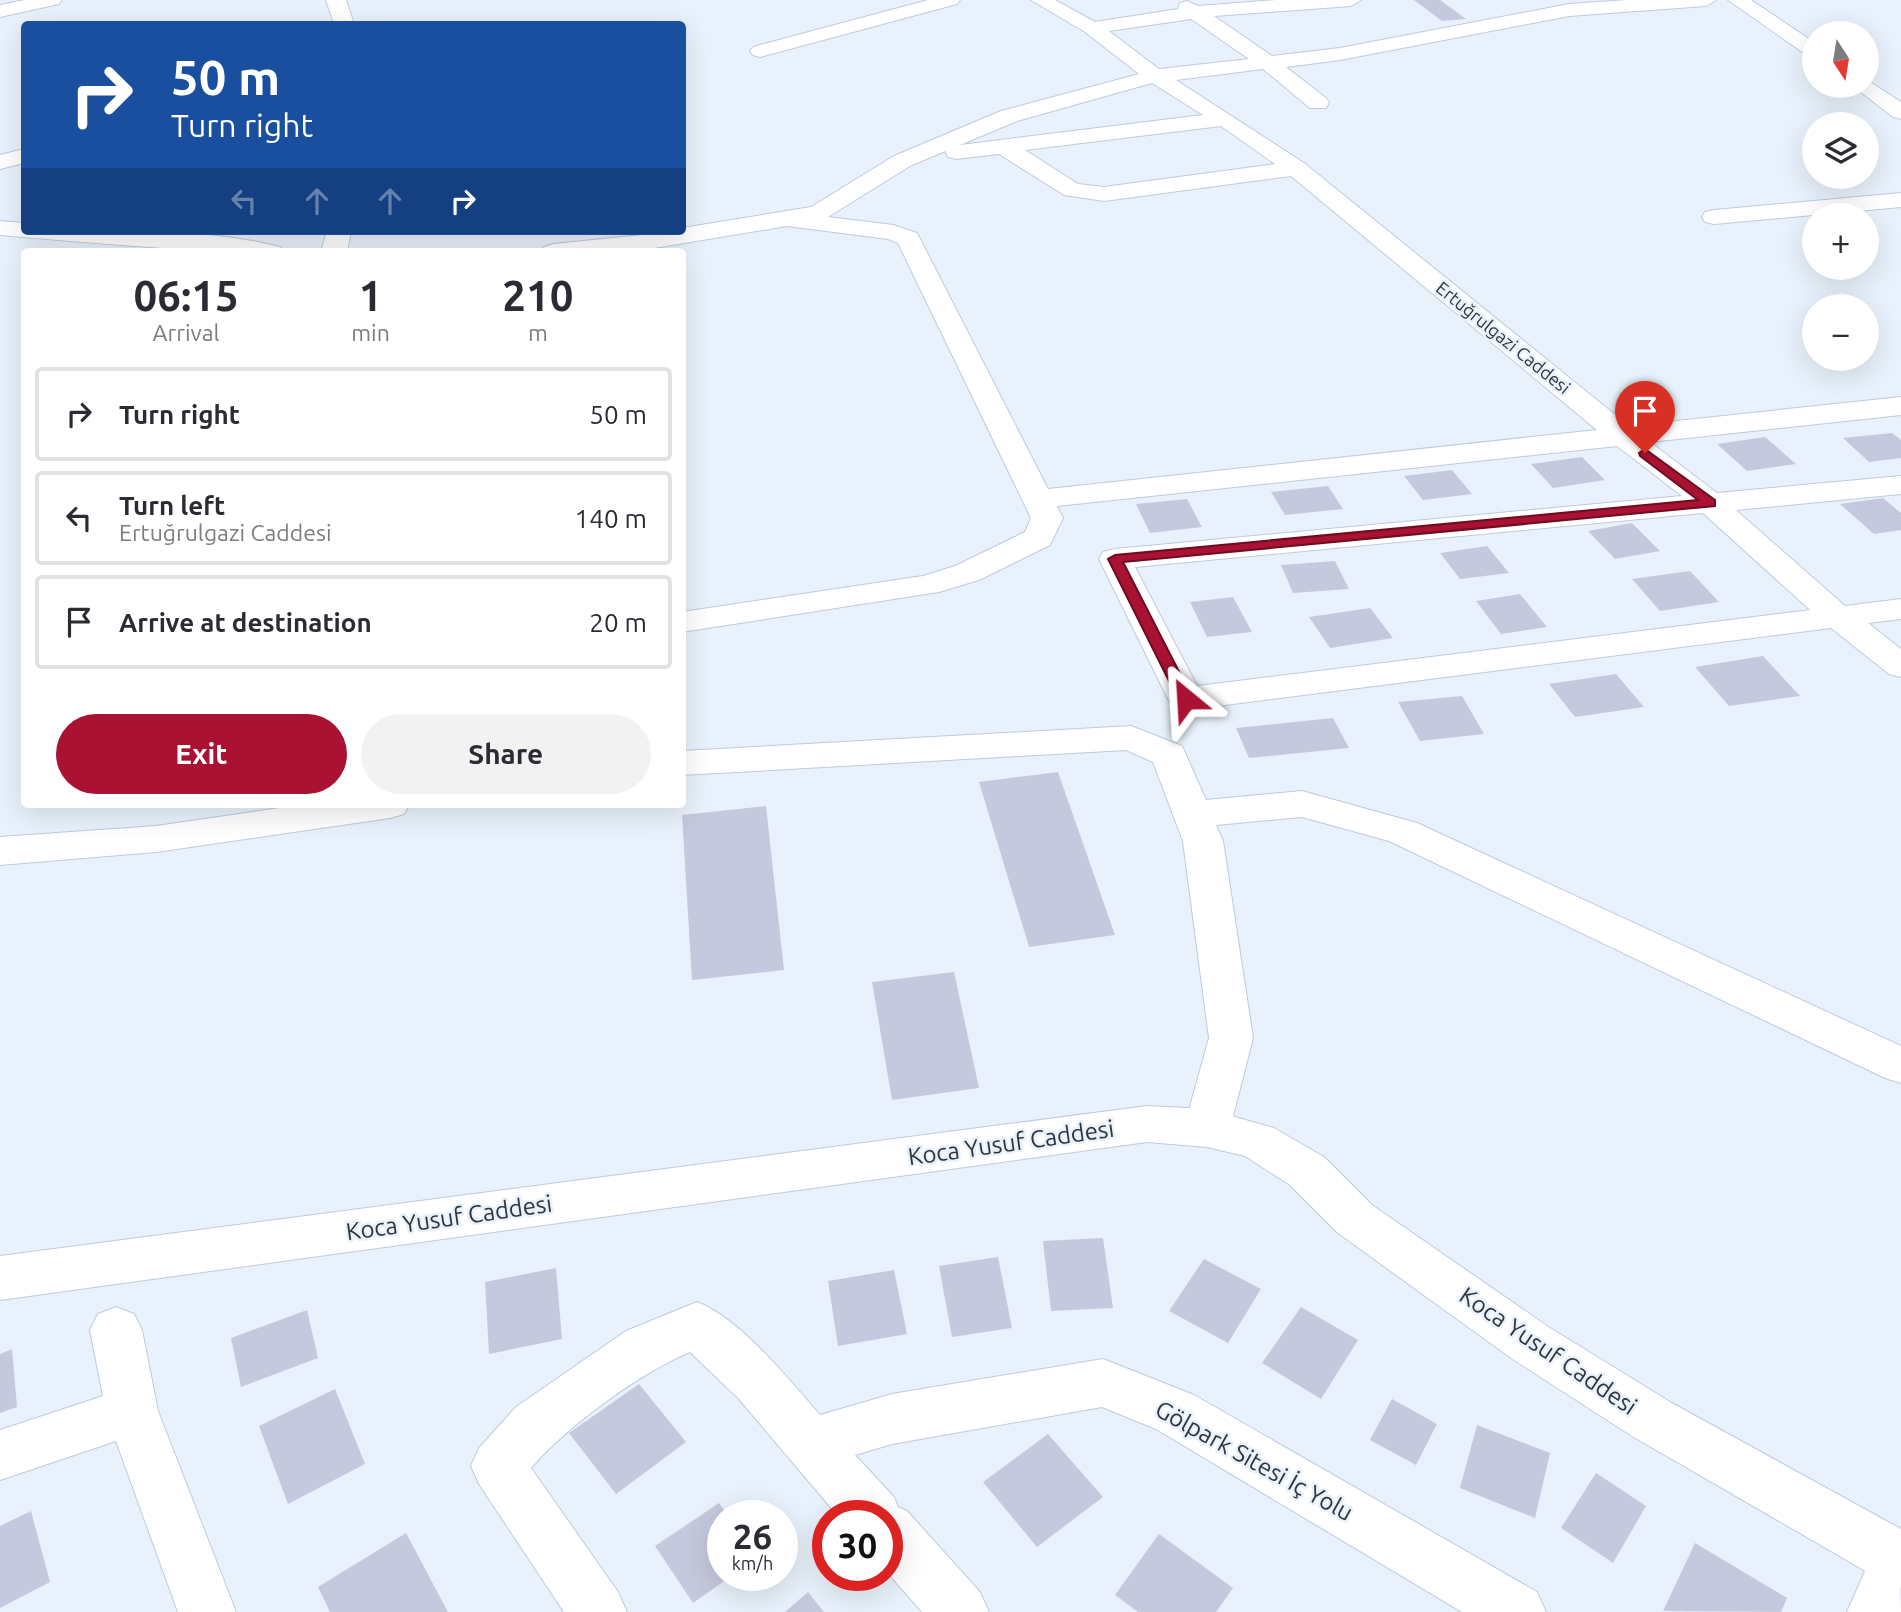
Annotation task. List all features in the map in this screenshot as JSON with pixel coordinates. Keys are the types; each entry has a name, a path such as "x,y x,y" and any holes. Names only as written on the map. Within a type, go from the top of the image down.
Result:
{"street":[{"path":"0,11 52,0"},
{"path":"336,0 343,21"},
{"path":"760,51 950,0"},
{"name":"Ertuğrulgazi Caddesi","path":"1041,0 1092,28 1155,76 1225,119 1296,168 1623,436 1710,503 1839,618 1901,666"},
{"path":"1175,0 1267,62 1318,103"},
{"path":"1092,28 1195,12 1351,0"},
{"path":"621,248 818,213 902,161 1009,116 1155,76 1340,54 1569,10 1706,0"},
{"path":"1738,0 1802,43"},
{"path":"1880,97 1900,111"},
{"path":"902,161 1225,119"},
{"path":"1003,146 1072,190 1104,194 1296,168"},
{"path":"0,162 21,157"},
{"path":"1714,217 1901,200"},
{"path":"686,621 927,585 967,573 1039,538 1047,518 908,238 893,232 782,219"},
{"path":"0,228 21,230"},
{"path":"90,235 242,248"},
{"path":"1038,499 1901,406"},
{"path":"1901,485 1115,559 1186,699 1901,609"},
{"path":"686,763 1131,738 1169,755 1203,841 1231,1038 1207,1128"},
{"path":"1193,814 1302,804 1403,832 1901,1066"},
{"path":"0,851 160,822 349,808"},
{"name":"Koca Yusuf Caddesi","path":"0,1278 1147,1124 1207,1128 1258,1141 1307,1171 1355,1219 1528,1342 1651,1419 1900,1559"},
{"path":"598,1612 498,1466 535,1424 644,1348 697,1325 757,1382 860,1500"},
{"path":"116,1330 132,1411 207,1612"},
{"name":"Gölpark Sitesi İç Yolu","path":"810,1443 892,1419 1103,1382 1175,1412 1517,1612"},
{"path":"0,1455 132,1411"},
{"path":"903,1548 960,1612"},
{"path":"1876,1612 1900,1559"}],"building":[{"path":"1414,0 1440,0 1466,19 1442,21"},
{"path":"1892,433 1901,440 1901,458 1869,462 1843,438"},
{"path":"1765,437 1796,464 1747,471 1717,444"},
{"path":"1582,457 1605,480 1553,488 1531,464"},
{"path":"1452,470 1472,494 1423,500 1404,476"},
{"path":"1328,486 1343,509 1285,515 1271,492"},
{"path":"1883,498 1901,513 1901,530 1874,534 1840,504"},
{"path":"1187,499 1202,527 1150,533 1136,504"},
{"path":"1632,523 1660,551 1615,559 1588,531"},
{"path":"1487,546 1509,573 1460,579 1440,553"},
{"path":"1335,561 1349,589 1293,593 1281,565"},
{"path":"1690,571 1719,602 1660,611 1632,579"},
{"path":"1520,594 1547,627 1501,634 1476,601"},
{"path":"1233,597 1252,632 1207,637 1190,602"},
{"path":"1370,608 1393,638 1330,648 1309,617"},
{"path":"1763,656 1800,696 1729,706 1695,667"},
{"path":"1616,674 1644,707 1575,717 1549,684"},
{"path":"1462,696 1484,734 1420,741 1398,702"},
{"path":"1333,718 1349,748 1249,758 1236,728"},
{"path":"1058,772 1115,935 1029,947 979,782"},
{"path":"766,806 784,970 692,980 682,815"},
{"path":"954,972 979,1088 892,1100 872,982"},
{"path":"1103,1238 1113,1308 1051,1311 1043,1241"},
{"path":"998,1257 1012,1328 952,1337 939,1266"},
{"path":"1204,1259 1261,1289 1228,1343 1169,1311"},
{"path":"556,1268 562,1339 489,1354 485,1282"},
{"path":"894,1270 907,1334 838,1346 828,1281"},
{"path":"1301,1307 1358,1340 1321,1399 1262,1363"},
{"path":"307,1310 318,1358 241,1387 231,1338"},
{"path":"12,1349 17,1407 0,1413 0,1354"},
{"path":"639,1384 686,1442 616,1494 569,1433"},
{"path":"335,1389 365,1464 288,1504 259,1426"},
{"path":"1392,1399 1437,1424 1416,1465 1370,1440"},
{"path":"1477,1425 1550,1453 1535,1518 1460,1488"},
{"path":"1048,1434 1103,1497 1037,1547 983,1482"},
{"path":"1596,1473 1646,1506 1613,1563 1561,1528"},
{"path":"31,1511 50,1582 0,1608 0,1526"},
{"path":"707,1511 707,1591 710,1591 693,1603 655,1546"},
{"path":"406,1533 448,1612 330,1612 318,1587"},
{"path":"1159,1534 1233,1588 1216,1612 1138,1612 1115,1595"},
{"path":"1695,1543 1787,1598 1781,1612 1663,1611"},
{"path":"808,1592 824,1612 785,1612"}],"route":[{"path":"1186,699 1115,559 1710,503 1645,453"}]}
